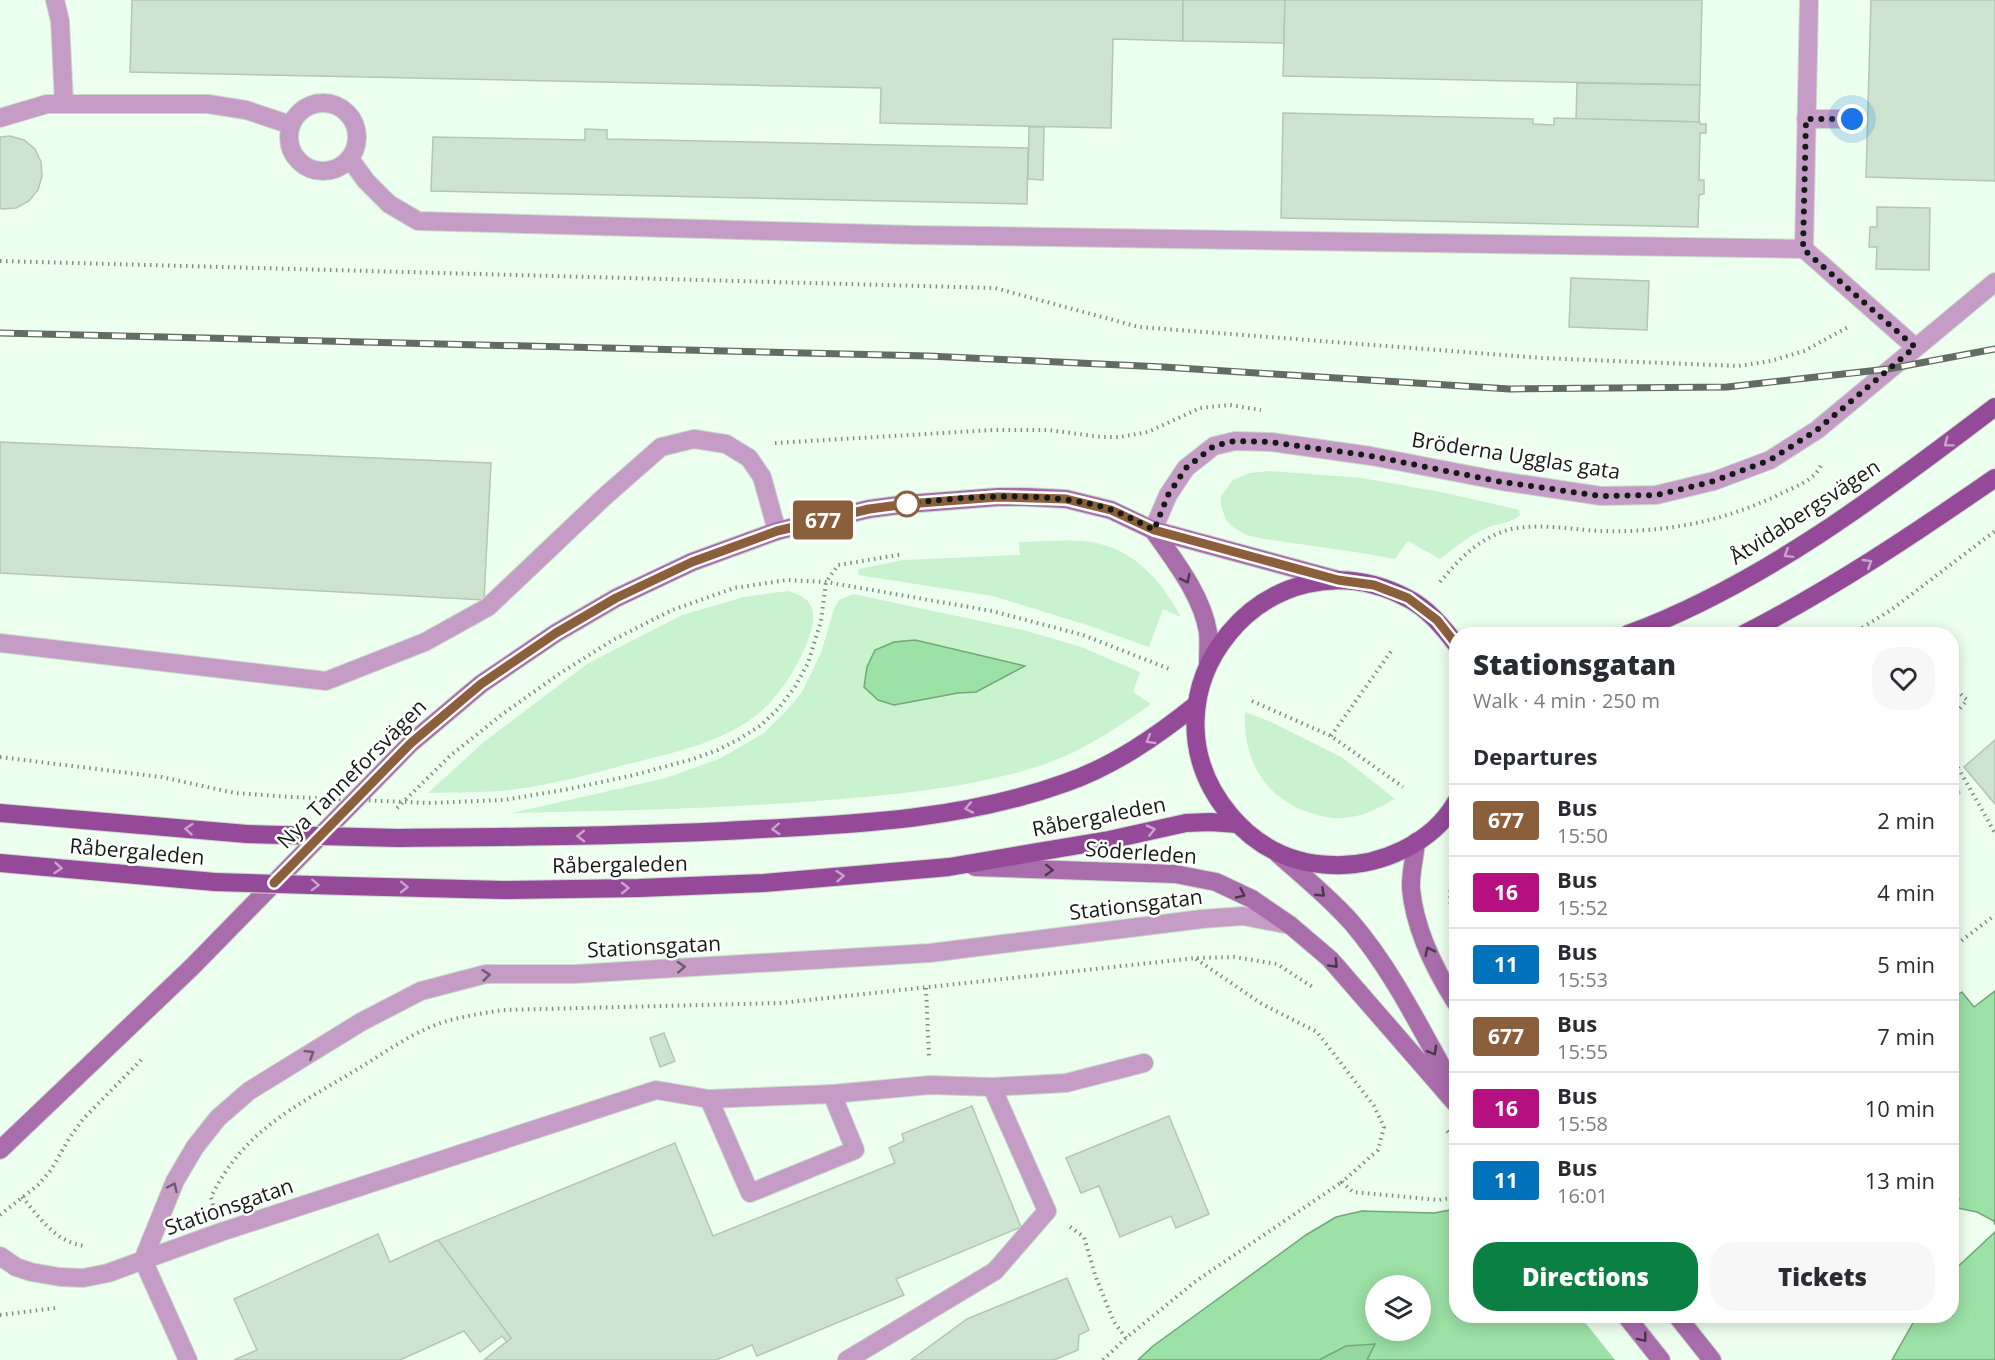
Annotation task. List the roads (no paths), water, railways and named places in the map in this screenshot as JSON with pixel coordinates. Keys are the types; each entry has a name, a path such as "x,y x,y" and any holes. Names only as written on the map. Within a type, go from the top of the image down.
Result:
{"main road":[{"name":"Åtvidabergsvägen","path":"1647,627 1703,602 1782,557 1859,507 1995,408"},
{"path":"1758,627 1788,612 1897,546 1995,478"},
{"name":"Nya Tanneforsvägen","path":"0,1150 192,967 411,743 481,684 556,633 616,598 692,562 777,531 869,509 998,497 1066,499 1111,510 1154,530 1338,580"},
{"path":"1154,530 1181,570 1199,606 1208,632 1208,665"},
{"path":"1449,635 1437,620 1408,598 1374,585 1338,580 1306,584 1275,595 1247,613 1225,637 1208,665 1201,683 1197,704 1196,730 1202,764 1208,781 1221,804 1238,824 1256,840 1278,854 1351,922 1395,984 1449,1080"},
{"name":"Råbergaleden","path":"0,813 247,834 398,838 656,835 915,819 1003,802 1066,783 1118,759 1159,734 1197,704"},
{"path":"1278,854 1312,864 1348,866 1384,858 1416,842 1437,826 1449,811"},
{"name":"Råbergaleden","path":"0,863 215,882 503,890 639,888 764,883 949,867 1109,840 1185,823 1238,824"},
{"path":"1416,842 1411,888 1416,915 1425,943 1449,989"},
{"name":"Söderleden","path":"949,867 1175,874 1216,882 1252,899 1290,925 1337,966 1449,1096"},
{"path":"1632,1323 1661,1360"},
{"path":"1683,1323 1712,1360"}],"street":[{"path":"55,0 60,21 64,103"},
{"path":"1803,249 1809,0"},
{"path":"318,103 341,108 356,126 358,137 356,149 350,159 340,167 329,171 317,171 306,167 297,159 291,148 289,137 291,125 297,115 307,107 318,103"},
{"path":"0,118 47,104 208,104 246,110 291,125"},
{"path":"1806,119 1852,119"},
{"path":"350,159 366,181 389,204 418,221 926,236 1803,249 1915,347"},
{"name":"Bröderna Ugglas gata","path":"1154,530 1168,495 1186,468 1214,446 1235,441 1271,442 1371,456 1502,482 1601,496 1656,495 1714,481 1770,460 1817,430 1995,282"},
{"path":"0,643 326,681 425,642 488,607 603,498 661,447 694,439 726,444 749,458 762,477 777,531"},
{"name":"Stationsgatan","path":"143,1260 175,1180 195,1147 218,1118 249,1091 361,1022 421,991 449,982 486,974 575,974 930,953 1242,916 1290,925"},
{"name":"Stationsgatan","path":"0,1256 16,1267 60,1277 83,1278 108,1273 221,1232 656,1090 709,1099 832,1094 930,1085 992,1087 1066,1083 1144,1063"},
{"path":"847,1360 995,1271 1047,1212 992,1087"},
{"path":"709,1099 750,1193 855,1150 832,1094"},
{"path":"143,1260 188,1360"}],"railway":[{"path":"0,333 928,356 1163,367 1510,389 1727,387 1888,369 1995,349"}]}
